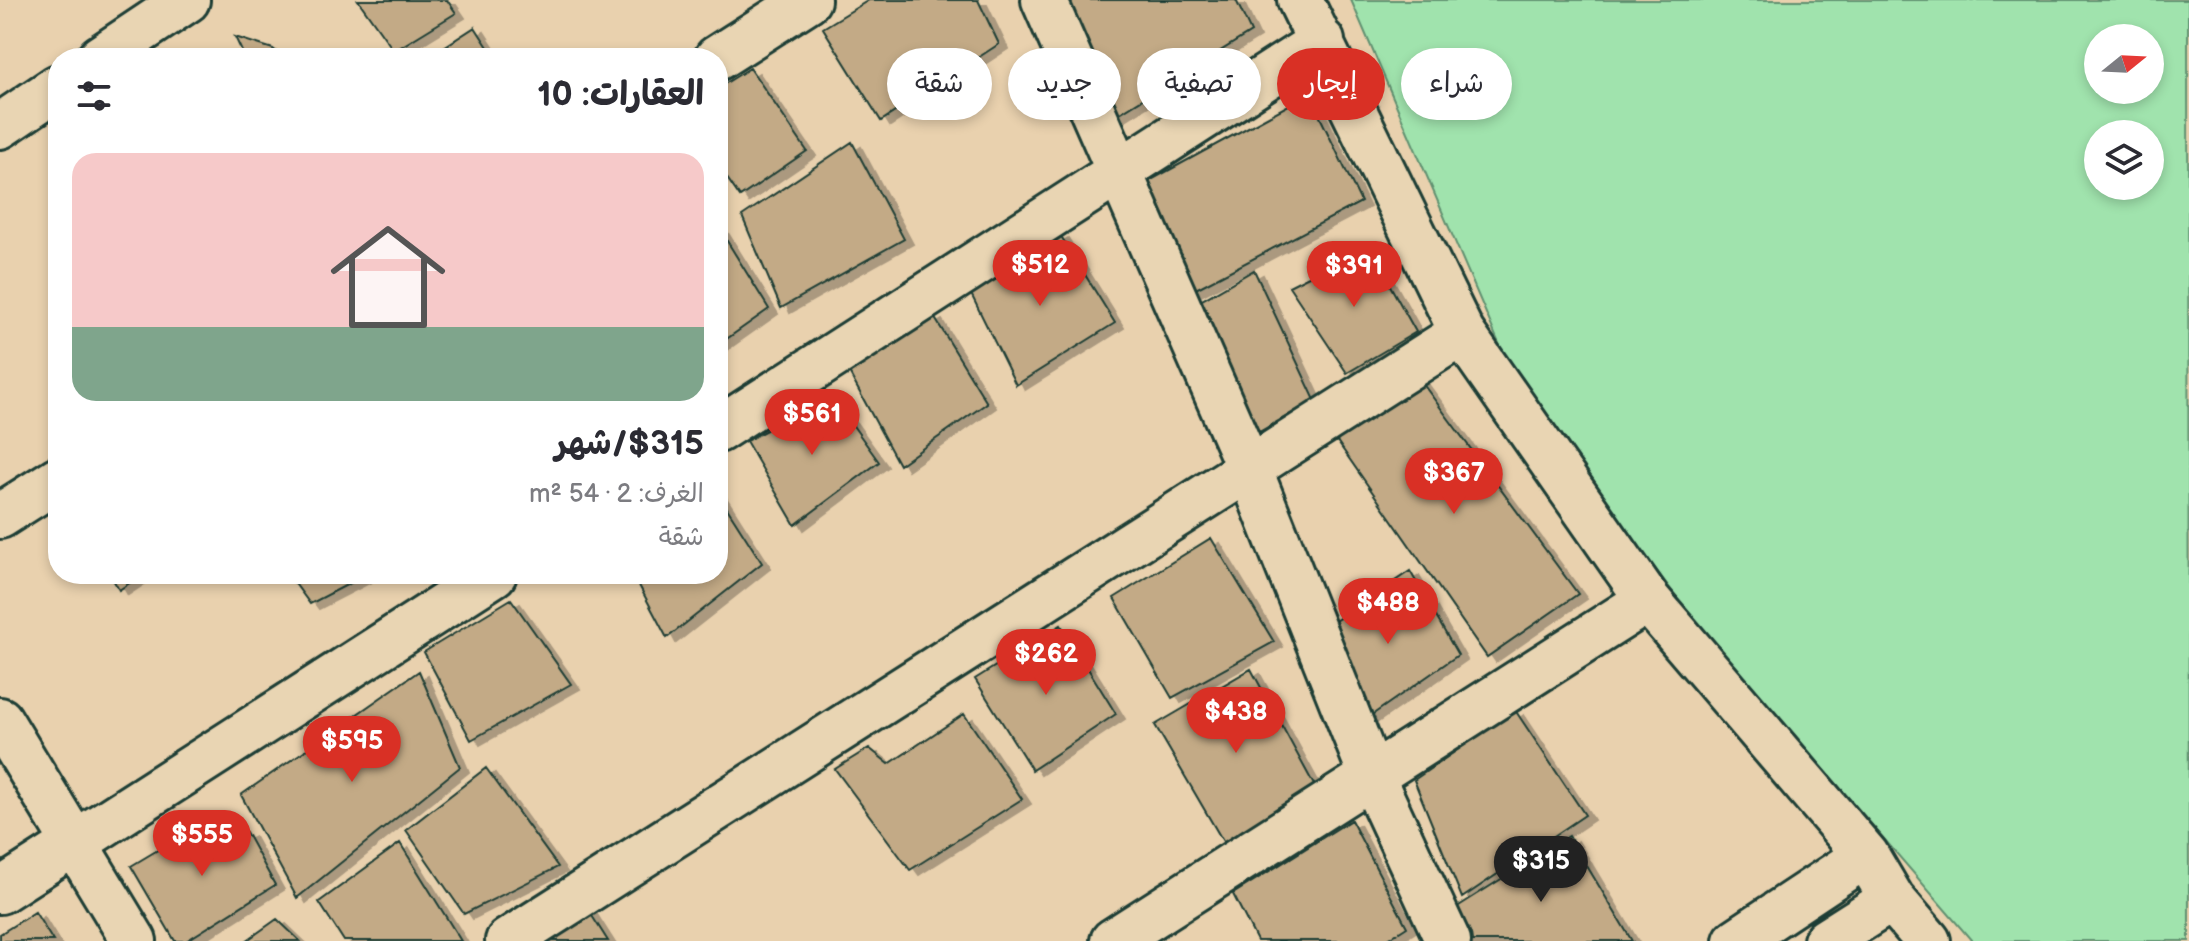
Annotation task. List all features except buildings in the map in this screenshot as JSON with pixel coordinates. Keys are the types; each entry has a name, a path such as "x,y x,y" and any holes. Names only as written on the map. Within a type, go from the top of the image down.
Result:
{"street":[{"path":"115,48 187,0"},
{"path":"728,51 808,0"},
{"path":"1044,0 1249,468 1372,777 1448,941"},
{"path":"1300,0 1462,333 1648,600 1866,855 1892,899 1928,941"},
{"path":"728,424 1322,41"},
{"path":"0,126 48,94"},
{"path":"508,941 1462,333"},
{"path":"0,516 48,485"},
{"path":"0,891 478,584"},
{"path":"1113,941 1648,600"},
{"path":"0,720 134,941"},
{"path":"1736,941 1866,855"},
{"path":"1826,941 1892,899"}],"green space":[{"path":"1351,0 2188,0 2189,941 1972,941 1685,608 1519,390 1403,120 1512,120 1512,48 1401,48 1401,116 1385,79 1385,48 1372,48"}]}
